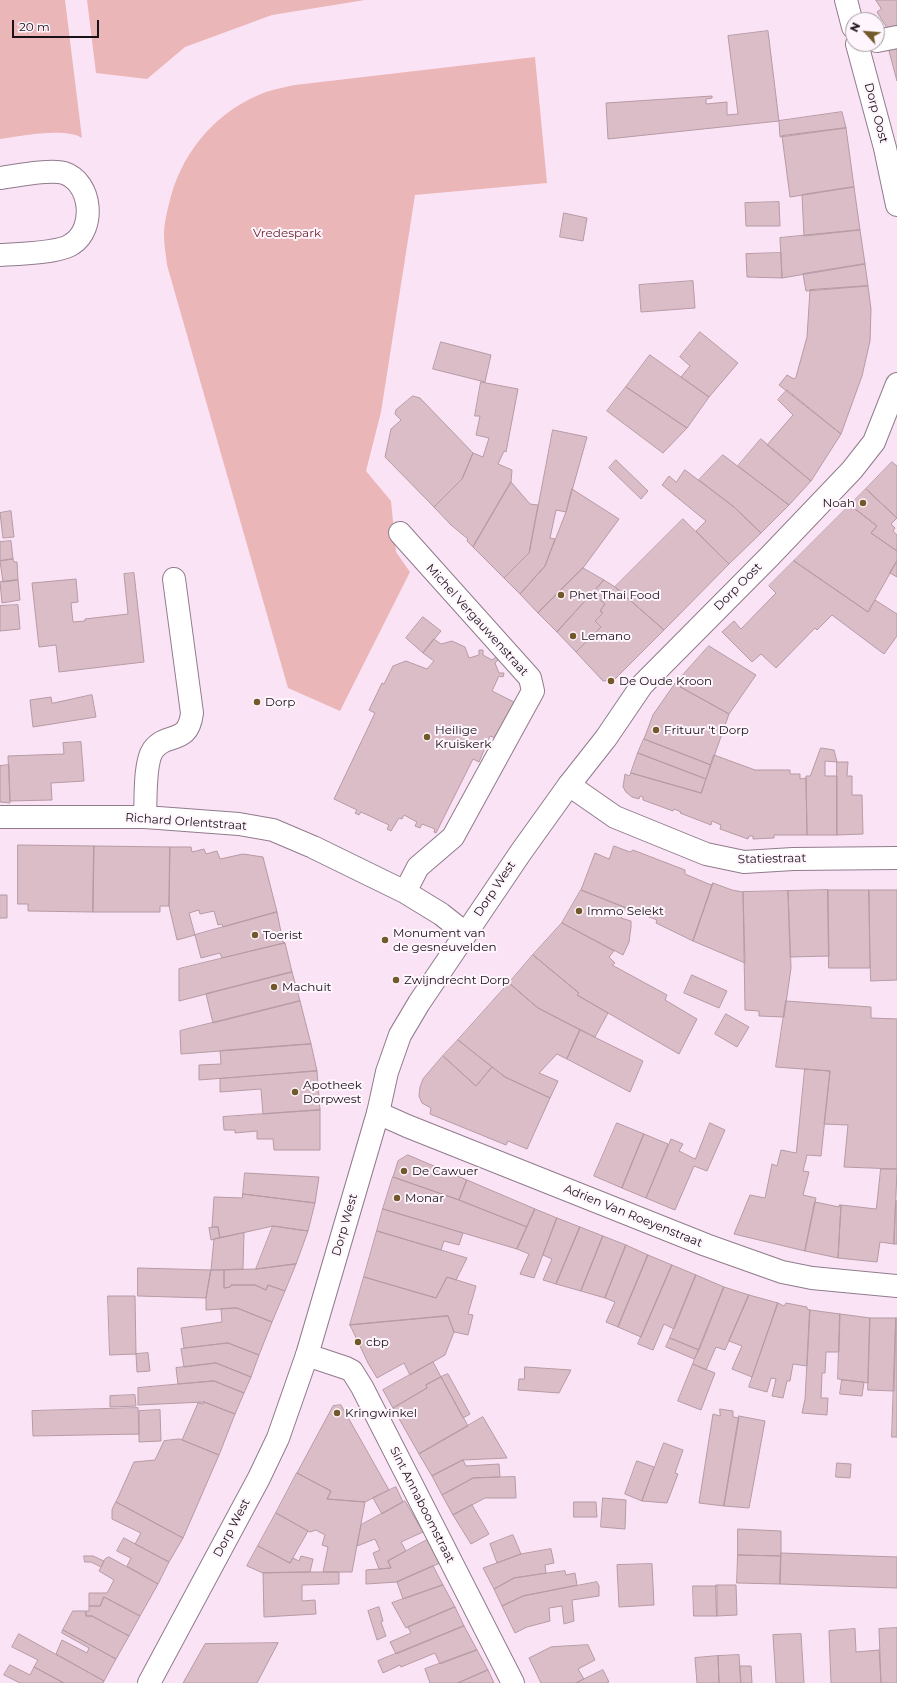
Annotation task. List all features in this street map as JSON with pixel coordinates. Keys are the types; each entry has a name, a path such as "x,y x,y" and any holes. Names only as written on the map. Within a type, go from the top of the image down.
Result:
{"street":[{"name":"Dorp Oost","path":"846,0 851,12"},
{"path":"885,38 897,37"},
{"name":"Dorp Oost","path":"865,52 897,205"},
{"path":"0,178 53,172 64,173 76,181 84,192 88,207 87,222 82,235 72,245 61,249 0,255"},
{"name":"Dorp Oost","path":"569,785 606,738 642,686 852,470 874,442 897,384"},
{"name":"Michel Vergauwenstraat","path":"400,533 530,678 533,691 453,837 418,867 405,892"},
{"path":"145,817 148,762 153,750 162,743 185,733 191,724 192,713 174,579"},
{"name":"Statiestraat","path":"569,785 615,817 706,854 744,862 793,859 897,858"},
{"name":"Dorp West","path":"149,1683 278,1438 307,1355 378,1113 387,1072 400,1035 465,933 569,785"},
{"name":"Richard Orlentstraat","path":"0,817 145,817 239,824 273,830 319,850 405,892 441,914 465,933"},
{"name":"Adrien Van Roeyenstraat","path":"378,1113 407,1126 706,1245 782,1272 812,1278 897,1286"},
{"name":"Sint Annaboomstraat","path":"307,1355 352,1371 362,1387 513,1683"}],"green space":[{"path":"0,0 65,0 82,138 66,133 42,133 0,139"},
{"path":"87,0 365,0 272,15 185,47 147,79 96,73"},
{"name":"Vredespark","path":"535,57 547,183 415,195 381,412 366,471 391,501 396,552 410,572 340,711 288,688 167,265 164,230 171,196 185,162 194,147 206,133 233,109 249,99 266,92 295,85"}],"building":[{"path":"876,0 897,0 897,27 889,31 885,25 885,12 877,12 881,9"},
{"path":"768,31 779,121 608,139 606,103 712,96 712,98 706,99 706,104 727,102 727,115 738,114 728,36"},
{"path":"897,49 897,81 889,51"},
{"path":"842,112 846,128 780,137 779,121"},
{"path":"846,128 854,187 790,197 782,136"},
{"path":"854,187 860,230 804,236 802,195"},
{"path":"779,202 780,226 746,226 745,203"},
{"path":"564,213 587,218 583,241 560,237"},
{"path":"860,230 865,264 782,278 780,238"},
{"path":"781,253 782,278 747,277 746,254"},
{"path":"865,264 868,286 806,291 803,274"},
{"path":"693,281 695,308 641,312 639,285"},
{"path":"868,286 871,309 870,341 862,376 841,434 779,385 787,375 794,379 796,377 807,337 810,290"},
{"path":"700,332 738,363 709,397 681,377 690,366 680,357"},
{"path":"441,342 491,355 485,382 433,369"},
{"path":"650,355 709,397 687,428 626,387"},
{"path":"481,382 518,389 506,452 504,451 498,464 512,470 511,482 473,547 467,541 468,539 451,525 434,507 462,479 473,453 483,457 489,438 476,435 480,416 475,416"},
{"path":"626,387 687,428 663,453 607,411"},
{"path":"787,390 841,434 811,481 767,445 793,415 778,400"},
{"path":"413,396 420,398 473,453 462,479 434,507 385,457 391,429 401,420 395,414 396,410"},
{"path":"553,430 587,437 566,512 556,510 550,538 555,539 545,566 520,594 504,578 529,553"},
{"path":"761,439 811,481 789,505 738,466"},
{"path":"723,455 789,505 761,533 734,507 699,480"},
{"path":"616,460 648,491 641,499 609,468"},
{"path":"892,462 897,466 897,518 866,489"},
{"path":"685,470 734,507 761,533 729,564 696,531 706,521 662,485 669,476 676,482"},
{"path":"511,482 530,504 538,505 529,553 504,578 473,547"},
{"path":"572,489 619,519 583,568 538,613 520,594 545,566 566,512"},
{"path":"866,489 897,518 891,524 895,528 893,531 897,535 897,551 871,533 877,526 850,505"},
{"path":"850,505 877,526 871,533 897,551 897,561 868,612 794,561"},
{"path":"11,511 14,537 3,538 0,513"},
{"path":"683,519 729,564 664,630 615,587"},
{"path":"11,541 13,559 0,561 0,542"},
{"path":"13,559 14,562 17,562 18,580 3,582 0,561"},
{"path":"794,561 868,612 875,600 897,614 897,636 884,654 832,615 817,630 815,628 776,668 761,654 752,662 722,632 734,621 741,629 776,593 769,586"},
{"path":"897,561 897,577 890,573"},
{"path":"583,568 604,580 557,632 538,613"},
{"path":"134,573 144,662 59,672 56,645 39,647 32,583 76,579 78,602 71,603 73,622 85,621 85,619 128,614 124,574"},
{"path":"18,580 20,600 2,603 0,582"},
{"path":"604,580 615,587 664,630 614,680 603,681 576,652 601,627 595,621 603,613 600,611 605,604 593,593"},
{"path":"593,593 605,604 600,611 603,613 595,621 601,627 576,652 557,632"},
{"path":"18,605 20,629 0,631 0,606"},
{"path":"423,617 441,631 423,653 406,638"},
{"name":"Heilige Kruiskerk","path":"434,639 441,644 452,641 465,647 469,658 479,655 479,650 483,650 483,655 492,660 496,657 499,659 495,663 499,673 504,673 503,677 499,676 492,691 514,702 496,738 490,736 479,762 473,759 436,833 434,832 435,829 422,824 420,828 415,826 417,822 404,815 402,819 399,818 391,831 387,829 389,825 361,812 359,815 355,813 357,810 334,799 375,713 369,710 382,683 384,684 393,666 406,661 427,669 434,661 423,653"},
{"path":"709,646 756,675 729,714 675,684"},
{"path":"675,684 729,714 711,765 644,739 653,715"},
{"path":"92,695 96,717 33,727 30,700 51,697 52,703"},
{"path":"644,739 711,765 706,779 638,753"},
{"path":"81,742 84,781 51,783 52,800 10,801 8,756 64,754 63,743"},
{"path":"821,748 834,750 837,762 825,761 825,776 837,776 837,835 807,835 806,776 810,776"},
{"path":"638,753 706,779 701,793 631,773"},
{"path":"714,755 755,770 790,770 790,774 800,774 800,779 806,778 807,835 774,835 774,838 753,839 753,836 749,836 748,839 720,829 721,825 712,821 711,825 680,813 681,812 674,809 673,811 643,800 643,797 640,796 639,799 632,797 623,787 625,774 629,776 631,773 701,793"},
{"path":"837,762 848,762 847,776 852,776 852,795 862,795 863,834 837,835"},
{"path":"9,765 10,803 0,802 0,766"},
{"path":"18,845 94,846 93,912 28,911 28,904 18,904"},
{"path":"94,846 170,847 169,906 160,906 160,912 93,912"},
{"path":"614,846 630,852 633,850 685,870 685,874 711,885 713,883 693,941 656,923 657,920 581,890 595,853 609,859"},
{"path":"170,847 191,847 192,852 204,849 206,854 217,851 220,859 243,854 263,857 277,912 223,927 222,924 218,925 214,911 200,914 199,910 189,913 195,935 177,940 169,906"},
{"path":"713,883 732,890 743,892 745,963 693,941"},
{"path":"581,890 626,908 621,918 631,921 631,927 629,942 623,955 562,923"},
{"path":"828,890 869,890 870,968 829,968"},
{"path":"828,890 829,956 790,957 788,891"},
{"path":"869,890 897,890 897,980 871,981"},
{"path":"788,891 791,968 784,1017 759,1016 759,1011 745,1010 743,892"},
{"path":"0,895 7,895 7,918 0,918"},
{"path":"277,912 283,942 285,943 222,958 220,953 201,958 195,935"},
{"path":"562,923 614,951 609,957 615,963 612,965 667,995 665,1000 697,1019 679,1054 577,995 579,993 533,955"},
{"path":"285,943 292,972 179,1001 179,969"},
{"path":"533,955 579,993 577,995 608,1013 595,1037 538,1008 509,983"},
{"path":"292,972 300,1001 213,1023 206,994"},
{"path":"692,975 727,991 719,1008 684,993"},
{"path":"509,983 538,1008 580,1030 567,1059 557,1054 539,1073 558,1081 550,1098 505,1077 458,1040"},
{"path":"300,1001 311,1044 181,1054 180,1031"},
{"path":"786,1001 871,1007 871,1018 897,1019 897,1169 844,1167 848,1125 824,1124 830,1071 776,1067"},
{"path":"726,1014 749,1027 737,1047 715,1034"},
{"path":"580,1030 643,1061 630,1092 567,1059"},
{"path":"458,1040 492,1067 476,1086 443,1056"},
{"path":"311,1044 317,1071 199,1080 199,1065 221,1064 220,1051"},
{"path":"443,1056 476,1086 492,1067 505,1077 550,1098 527,1149 508,1141 506,1145 430,1114 431,1108 422,1103 419,1096 420,1087 423,1079"},
{"path":"805,1069 830,1071 821,1156 807,1155 803,1171 809,1172 803,1195 816,1198 805,1251 734,1234 750,1195 765,1198 772,1164 777,1166 781,1150 796,1153"},
{"path":"317,1071 320,1110 263,1114 261,1089 220,1092 220,1079"},
{"path":"320,1110 320,1150 274,1150 273,1139 257,1139 257,1131 235,1133 235,1130 224,1130 223,1117"},
{"path":"617,1123 644,1134 622,1188 594,1176"},
{"path":"710,1123 725,1130 707,1171 694,1166 675,1210 646,1198 671,1139 683,1144 679,1151 695,1159"},
{"path":"644,1134 668,1144 646,1198 622,1188"},
{"path":"408,1155 467,1180 459,1200 393,1177 398,1161"},
{"path":"881,1169 897,1169 894,1244 880,1242 877,1262 838,1258 841,1205 876,1209"},
{"path":"245,1173 319,1177 315,1203 243,1194"},
{"path":"393,1177 459,1200 527,1227 517,1249 383,1209"},
{"path":"467,1180 535,1209 527,1227 459,1200"},
{"path":"243,1194 315,1203 308,1231 273,1226 220,1238 218,1227 212,1227 214,1197 242,1198"},
{"path":"896,1201 897,1244 894,1244"},
{"path":"815,1202 839,1207 839,1205 841,1205 838,1258 805,1251"},
{"path":"383,1209 463,1233 459,1245 444,1241 441,1250 377,1231"},
{"path":"535,1209 557,1218 534,1278 520,1274 529,1254 517,1249"},
{"path":"557,1218 580,1227 556,1284 543,1280 552,1259 543,1255"},
{"path":"273,1226 308,1231 296,1264 256,1269"},
{"path":"218,1227 220,1238 211,1240 209,1228"},
{"path":"580,1227 603,1236 581,1291 556,1284"},
{"path":"377,1231 467,1258 456,1280 447,1277 436,1298 364,1277"},
{"path":"244,1233 243,1269 211,1270 214,1239"},
{"path":"603,1236 626,1245 605,1298 581,1291"},
{"path":"626,1245 648,1255 618,1327 606,1322 615,1302 605,1298"},
{"path":"648,1255 672,1265 641,1337 618,1327"},
{"path":"296,1264 285,1291 268,1285 266,1290 255,1285 231,1285 230,1287 224,1288 224,1270 256,1269"},
{"path":"672,1265 696,1275 674,1329 664,1324 653,1350 638,1344"},
{"path":"138,1268 211,1270 206,1298 138,1296"},
{"path":"211,1270 224,1270 224,1288 230,1287 231,1285 255,1285 266,1290 268,1285 285,1291 272,1322 237,1308 206,1310 206,1298"},
{"path":"696,1275 724,1287 699,1350 670,1338"},
{"path":"364,1277 436,1298 447,1277 476,1286 468,1314 473,1315 468,1335 454,1332 448,1316 350,1325"},
{"path":"724,1287 749,1295 725,1350 716,1347 706,1370 693,1364"},
{"path":"749,1295 778,1303 752,1377 732,1369 742,1346 729,1341"},
{"path":"108,1296 135,1296 136,1354 110,1355"},
{"path":"778,1303 784,1306 786,1303 807,1307 807,1309 810,1310 807,1366 793,1364 790,1381 787,1381 783,1398 772,1396 776,1379 771,1378 767,1392 749,1387"},
{"path":"237,1308 272,1322 259,1355 228,1343 184,1348 181,1328 222,1322 221,1309"},
{"path":"810,1310 840,1314 839,1352 826,1352 825,1373 822,1373 821,1398 828,1398 827,1415 802,1413 805,1399"},
{"path":"840,1314 870,1318 868,1383 838,1379"},
{"path":"448,1316 454,1332 445,1355 410,1375 404,1363 377,1378 368,1363 350,1325"},
{"path":"870,1318 896,1318 894,1391 868,1390"},
{"path":"896,1318 897,1437 892,1437"},
{"path":"670,1338 699,1350 694,1359 666,1347"},
{"path":"228,1343 259,1355 251,1377 216,1363 184,1367 181,1349"},
{"path":"148,1353 150,1371 137,1372 136,1354"},
{"path":"433,1362 441,1377 426,1385 427,1388 393,1408 383,1390"},
{"path":"216,1363 251,1377 244,1393 214,1381 178,1384 176,1368"},
{"path":"693,1364 715,1373 701,1410 678,1401"},
{"path":"525,1367 571,1370 559,1393 518,1390 519,1379 524,1379"},
{"path":"448,1374 470,1414 463,1418 441,1377"},
{"path":"441,1377 468,1426 419,1454 393,1408 427,1388 426,1385"},
{"path":"842,1380 864,1382 862,1396 840,1394"},
{"path":"214,1381 244,1393 235,1414 204,1402 138,1405 138,1388"},
{"path":"135,1395 136,1406 110,1407 110,1396"},
{"path":"204,1402 235,1414 219,1455 182,1440 198,1403 203,1404"},
{"path":"341,1405 389,1490 365,1502 327,1499 331,1491 297,1473 333,1406"},
{"path":"138,1408 139,1434 33,1436 32,1411"},
{"path":"720,1409 733,1411 733,1417 739,1418 724,1506 699,1503 713,1414 720,1416"},
{"path":"160,1410 161,1441 139,1442 139,1411"},
{"path":"739,1416 765,1421 749,1508 724,1506"},
{"path":"483,1417 507,1458 463,1460 432,1476 419,1454"},
{"path":"180,1439 219,1455 183,1538 116,1502 134,1462 155,1460 164,1441"},
{"path":"664,1443 683,1450 675,1473 678,1474 667,1503 642,1501"},
{"path":"463,1460 466,1466 499,1464 500,1477 473,1478 442,1495 432,1476"},
{"path":"637,1461 654,1467 642,1501 625,1494"},
{"path":"837,1463 851,1464 850,1478 836,1477"},
{"path":"297,1473 331,1491 327,1499 365,1502 352,1572 323,1572 328,1547 322,1545 325,1535 316,1530 310,1532 276,1513"},
{"path":"515,1477 516,1498 485,1498 453,1515 442,1495 473,1478"},
{"path":"396,1487 403,1502 382,1514 373,1498"},
{"path":"603,1498 626,1500 625,1529 601,1527"},
{"path":"405,1501 423,1532 401,1542 406,1551 388,1561 391,1568 379,1569 373,1553 380,1550 375,1539 357,1546 361,1525"},
{"path":"116,1502 183,1538 169,1562 135,1544 141,1533 112,1519 112,1510"},
{"path":"574,1502 596,1502 597,1517 574,1517"},
{"path":"472,1505 489,1534 471,1544 453,1515"},
{"path":"276,1513 308,1531 290,1563 258,1546"},
{"path":"738,1529 781,1531 781,1556 738,1555"},
{"path":"513,1535 521,1554 497,1563 490,1544"},
{"path":"124,1538 169,1562 158,1584 127,1566 131,1558 117,1551"},
{"path":"427,1540 440,1563 397,1582 366,1584 366,1570 391,1568 388,1561"},
{"path":"258,1546 290,1563 293,1558 299,1561 301,1556 313,1559 310,1572 263,1573 247,1566"},
{"path":"551,1549 554,1563 545,1565 546,1573 514,1578 494,1589 483,1568 521,1554"},
{"path":"781,1553 897,1557 897,1588 780,1584"},
{"path":"738,1555 781,1556 780,1584 737,1583"},
{"path":"84,1556 93,1556 104,1561 101,1567 91,1562 85,1562"},
{"path":"109,1557 158,1584 140,1616 104,1597 100,1606 89,1606 89,1593 107,1593 114,1580 99,1571 105,1559"},
{"path":"652,1564 654,1605 619,1607 617,1565"},
{"path":"433,1566 443,1585 403,1599 397,1582"},
{"path":"565,1571 566,1575 575,1573 577,1585 523,1596 502,1606 494,1589 514,1578"},
{"path":"339,1572 339,1584 302,1585 302,1601 315,1600 316,1614 264,1617 263,1573"},
{"path":"597,1582 599,1586 599,1596 572,1600 574,1621 564,1624 562,1606 549,1608 550,1621 527,1627 515,1633 502,1606 523,1596"},
{"path":"443,1585 455,1607 406,1628 392,1603"},
{"path":"716,1585 736,1585 737,1615 717,1616"},
{"path":"693,1586 717,1586 717,1616 694,1616"},
{"path":"104,1597 140,1616 129,1636 92,1616 86,1616 86,1611 89,1611 89,1606 100,1606"},
{"path":"379,1607 383,1621 381,1622 386,1636 377,1640 368,1611"},
{"path":"455,1607 464,1626 396,1654 390,1642 411,1633 408,1627"},
{"path":"73,1611 86,1611 86,1616 92,1616 129,1636 116,1659 63,1630"},
{"path":"464,1626 477,1650 440,1664 435,1653 401,1667 400,1665 383,1673 378,1661"},
{"path":"897,1628 897,1683 881,1683 879,1629"},
{"path":"855,1629 856,1652 879,1650 881,1683 831,1683 829,1631"},
{"path":"63,1630 116,1659 104,1681 56,1654 62,1640 87,1653 89,1648 62,1633"},
{"path":"19,1634 104,1681 103,1683 64,1683 34,1667 38,1660 12,1647"},
{"path":"801,1634 804,1683 776,1683 773,1635"},
{"path":"278,1643 257,1683 183,1683 205,1644"},
{"path":"588,1645 595,1660 578,1669 584,1679 576,1683 541,1683 529,1658 551,1647"},
{"path":"477,1650 488,1670 458,1683 430,1683 425,1669"},
{"path":"739,1655 741,1683 719,1683 718,1656"},
{"path":"718,1656 719,1683 697,1683 695,1658"},
{"path":"10,1665 30,1675 34,1667 64,1683 20,1683 4,1675"},
{"path":"740,1666 751,1666 752,1683 741,1683"},
{"path":"488,1670 494,1683 458,1683"},
{"path":"603,1670 609,1682 576,1683"}],"place":[{"name":"Noah","path":"863,503"},
{"name":"Phet Thai Food","path":"561,595"},
{"name":"Lemano","path":"573,636"},
{"name":"De Oude Kroon","path":"611,681"},
{"name":"Dorp","path":"257,702"},
{"name":"Frituur 't Dorp","path":"656,730"},
{"name":"Heilige Kruiskerk","path":"427,737"},
{"name":"Immo Selekt","path":"579,911"},
{"name":"Toerist","path":"255,935"},
{"name":"Monument van de gesneuvelden","path":"385,940"},
{"name":"Zwijndrecht Dorp","path":"396,980"},
{"name":"Machuit","path":"274,987"},
{"name":"Apotheek Dorpwest","path":"295,1092"},
{"name":"De Cawuer","path":"404,1171"},
{"name":"Monar","path":"397,1198"},
{"name":"cbp","path":"358,1342"},
{"name":"Kringwinkel","path":"337,1413"}]}
